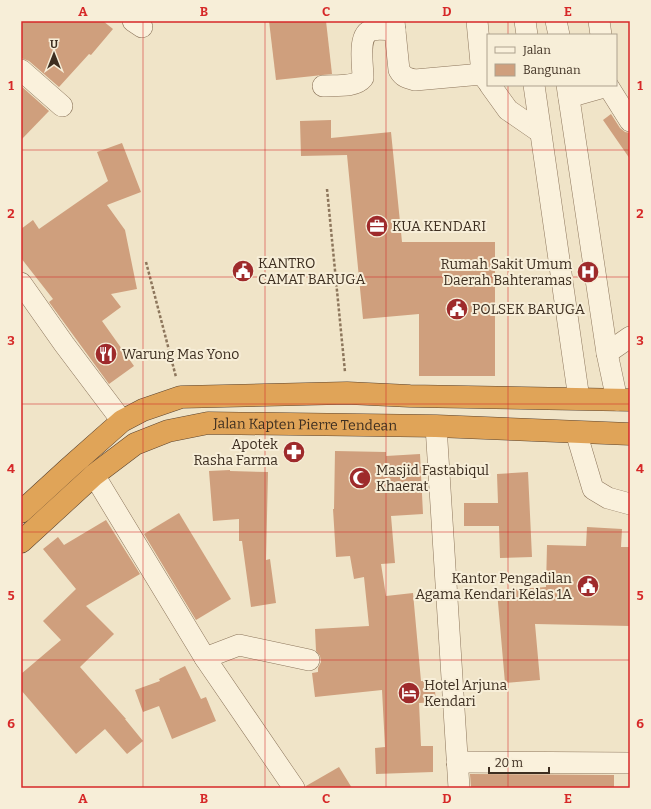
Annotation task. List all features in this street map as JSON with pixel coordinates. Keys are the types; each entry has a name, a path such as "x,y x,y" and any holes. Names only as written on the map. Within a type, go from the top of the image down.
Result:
{"highway":[{"name":"Jalan Kapten Pierre Tendean","path":"21,512 68,468 122,421 143,410 181,397 347,393 410,396 606,400"},
{"path":"602,433 606,400"},
{"name":"Jalan Kapten Pierre Tendean","path":"21,542 94,475 135,444 168,431 208,423 436,426 630,434"}],"street":[{"path":"323,86 352,84 359,82 363,78 362,41 364,36 370,30 394,25 399,70 402,75 407,78 415,80 487,80 477,21"},
{"path":"525,21 527,34"},
{"path":"556,21 559,34"},
{"path":"599,21 601,34"},
{"path":"21,70 62,106"},
{"path":"491,86 508,110 540,132"},
{"path":"534,86 540,132 606,400"},
{"path":"606,400 607,353 568,91 608,86 630,121"},
{"path":"21,283 64,344 122,421"},
{"path":"607,353 630,337"},
{"path":"436,426 459,788"},
{"path":"576,432 592,489 608,498 630,504"},
{"path":"94,475 205,658 294,788"},
{"path":"205,658 239,645 309,660"},
{"path":"457,762 630,763"}],"path":[{"path":"327,189 347,393"},
{"path":"146,262 181,397"}],"building":[{"path":"21,21 103,21 113,29 91,55 89,54 59,87 29,61 21,58"},
{"path":"269,21 326,21 332,74 276,80"},
{"path":"21,86 49,111 21,140"},
{"path":"611,114 620,128 625,132 630,133 630,159 603,120"},
{"path":"331,120 331,138 391,132 402,242 495,242 495,376 419,376 419,314 363,319 347,155 301,156 300,121"},
{"path":"122,143 141,192 107,205 125,230 137,289 111,294 121,307 102,321 134,366 109,384 49,302 53,299 21,258 21,229 33,220 39,229 108,181 97,152"},
{"path":"335,451 386,452 386,456 420,454 423,514 391,516 395,563 381,564 386,596 413,593 421,681 434,680 436,702 419,703 421,746 433,746 433,772 376,774 375,748 385,747 382,690 315,697 312,673 318,672 321,662 320,656 316,651 315,629 369,626 364,577 354,579 350,556 336,557 333,509"},
{"path":"230,470 268,472 266,560 270,559 276,603 251,607 242,541 239,541 239,519 213,521 209,471"},
{"path":"528,472 532,557 500,558 499,526 464,526 464,503 498,503 497,474"},
{"path":"179,513 231,599 196,620 144,534"},
{"path":"106,520 140,574 86,606 114,634 80,667 126,719 143,741 127,754 105,729 76,754 21,690 21,674 61,640 43,621 76,589 43,549 58,537 64,545"},
{"name":"Kantor Pengadilan Agama Kendari Kelas 1A","path":"587,527 622,529 621,547 630,547 630,626 535,624 540,680 505,683 497,591 546,587 547,545 586,546"},
{"path":"185,666 201,699 206,697 216,721 172,739 159,706 143,712 135,690 160,681 159,679"},
{"path":"339,767 352,788 306,788 306,786"},
{"path":"470,774 614,775 614,788 471,788"}],"place":[{"name":"KUA KENDARI","path":"377,226"},
{"name":"KANTRO CAMAT BARUGA","path":"243,271"},
{"name":"Rumah Sakit Umum Daerah Bahteramas","path":"588,272"},
{"name":"POLSEK BARUGA","path":"457,309"},
{"name":"Warung Mas Yono","path":"106,354"},
{"name":"Apotek Rasha Farma","path":"294,452"},
{"name":"Masjid Fastabiqul Khaerat","path":"360,478"},
{"name":"Kantor Pengadilan Agama Kendari Kelas 1A","path":"588,586"},
{"name":"Hotel Arjuna Kendari","path":"409,693"}]}
